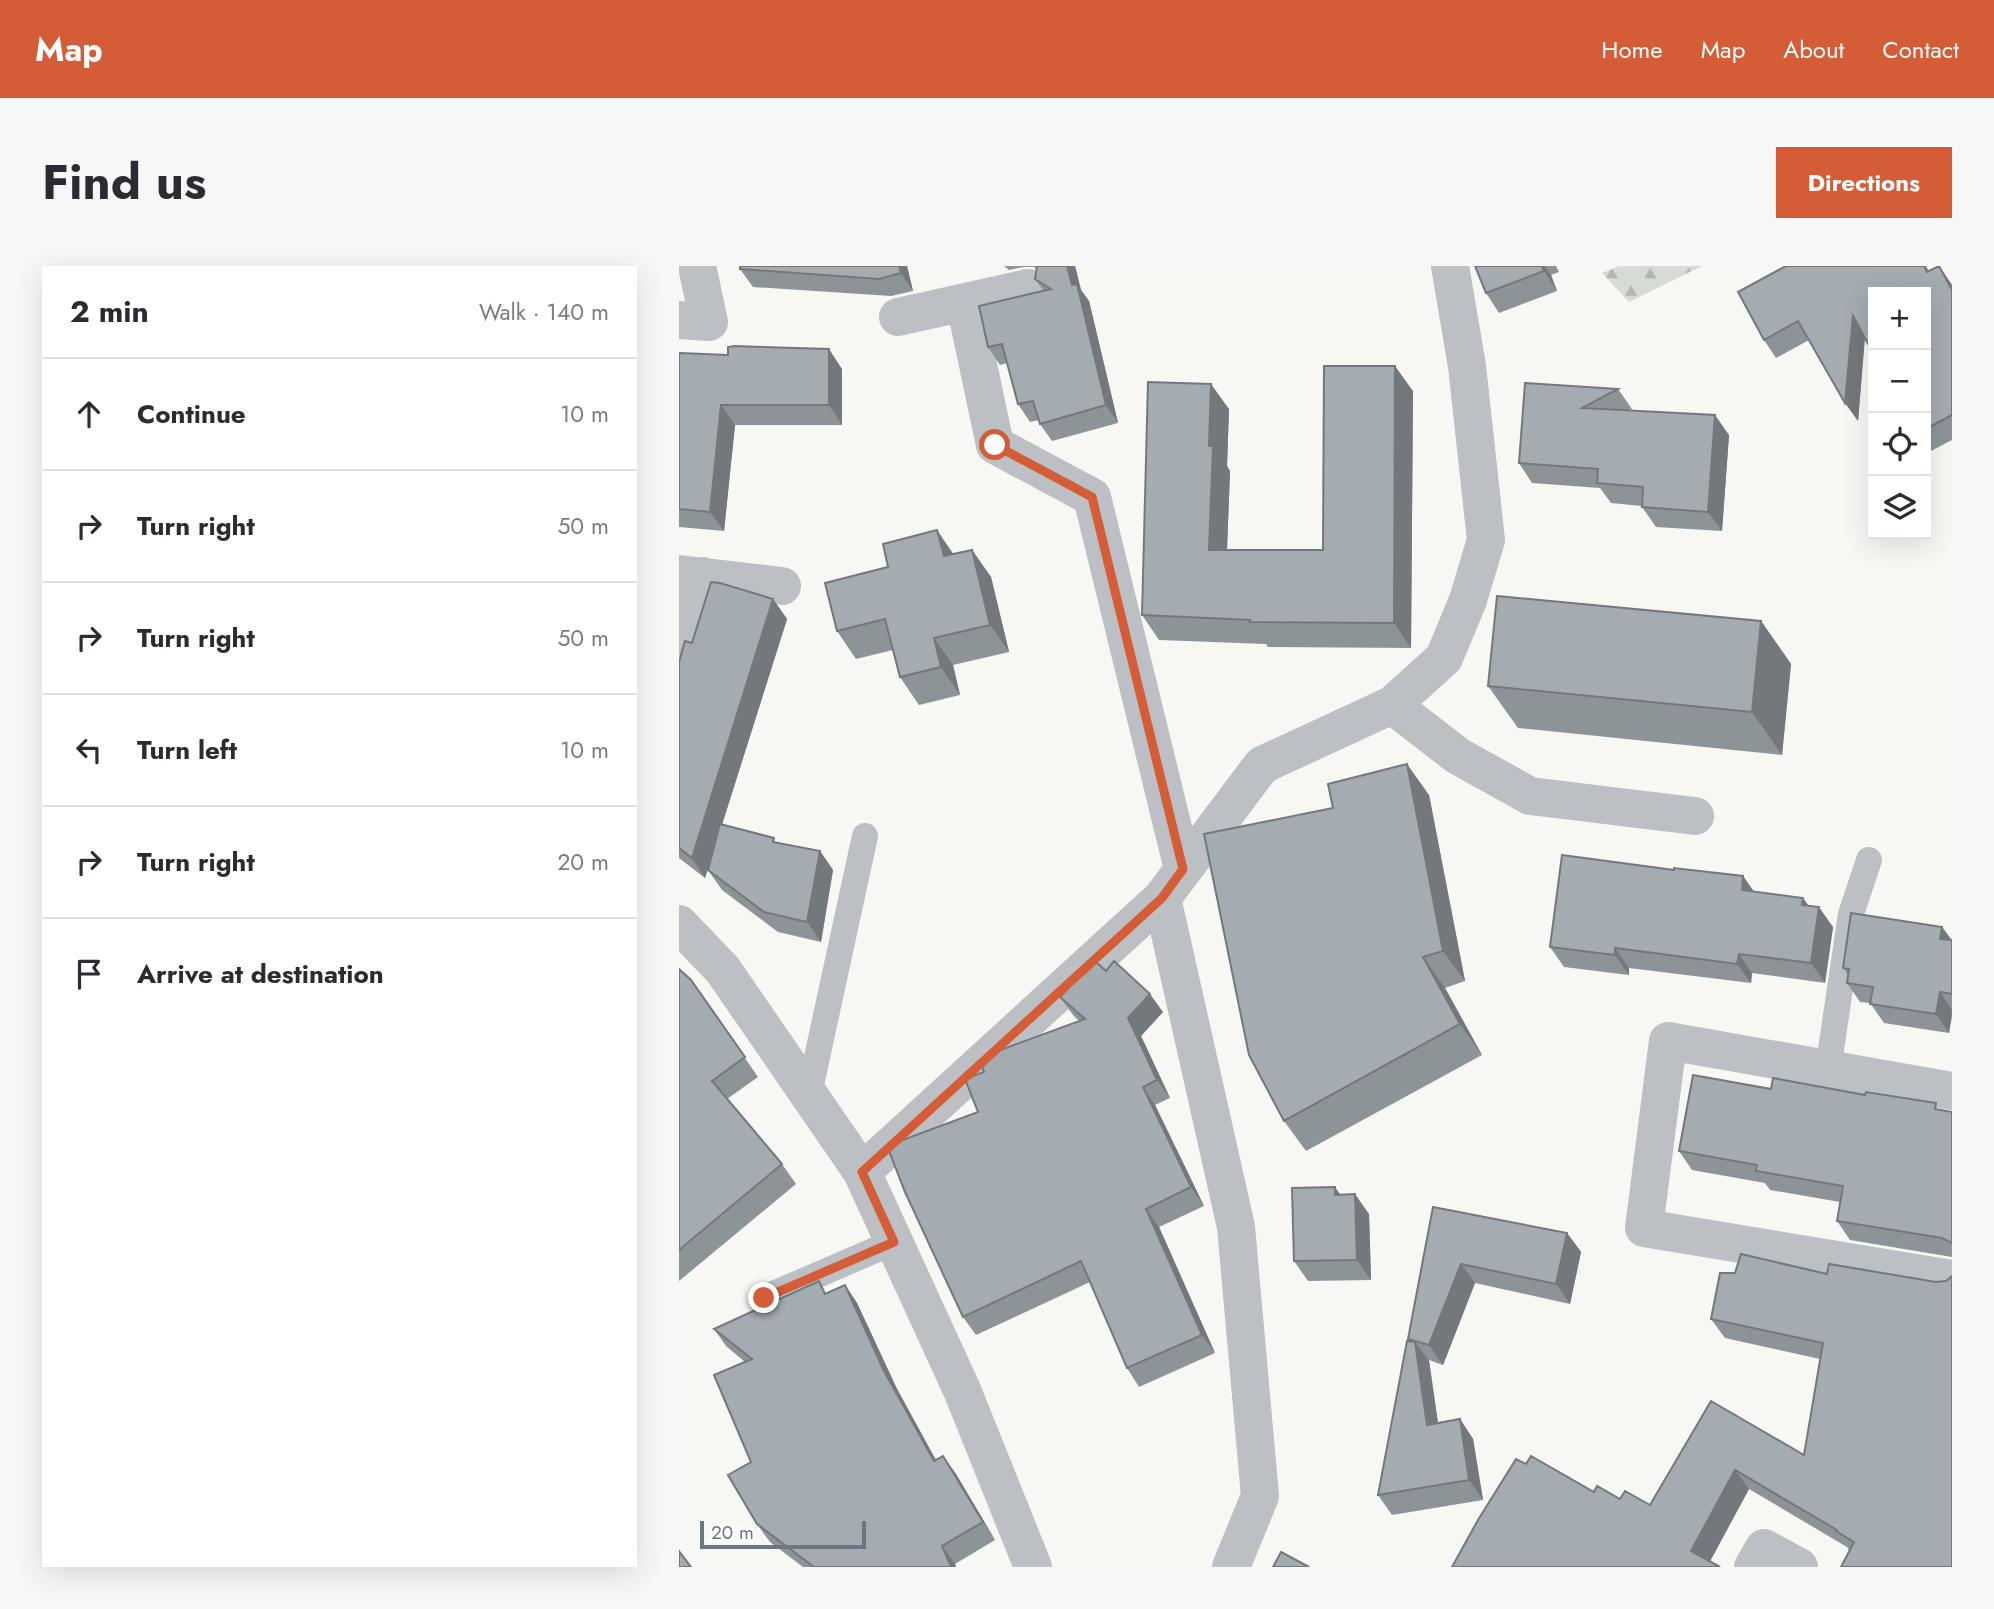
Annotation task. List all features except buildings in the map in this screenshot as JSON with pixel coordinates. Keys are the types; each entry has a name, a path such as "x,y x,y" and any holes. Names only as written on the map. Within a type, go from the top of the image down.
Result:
{"street":[{"path":"679,320 709,322 697,266"},
{"path":"862,1172 1173,884 1262,765 1392,705 1444,658 1468,600 1486,540 1467,366 1450,266"},
{"path":"898,317 1028,288"},
{"path":"965,303 995,445 1092,497 1173,884 1235,1227 1260,1496 1231,1567"},
{"path":"679,637 691,575 782,586"},
{"path":"1392,705 1458,756 1530,796 1695,816"},
{"path":"679,924 723,970 862,1172 962,1390 1033,1567"},
{"path":"1952,1091 1668,1041 1644,1228 1952,1279"},
{"path":"1753,1567 1764,1548 1798,1567"}],"lane":[{"path":"809,1094 865,836"},
{"path":"1828,1070 1851,914 1869,860"},
{"path":"764,1298 894,1242"}],"green space":[{"path":"1619,266 1702,266 1629,302 1602,273"}],"route":[{"path":"764,1298 894,1242 862,1172 1162,898 1183,869 1092,497 995,445"}]}
